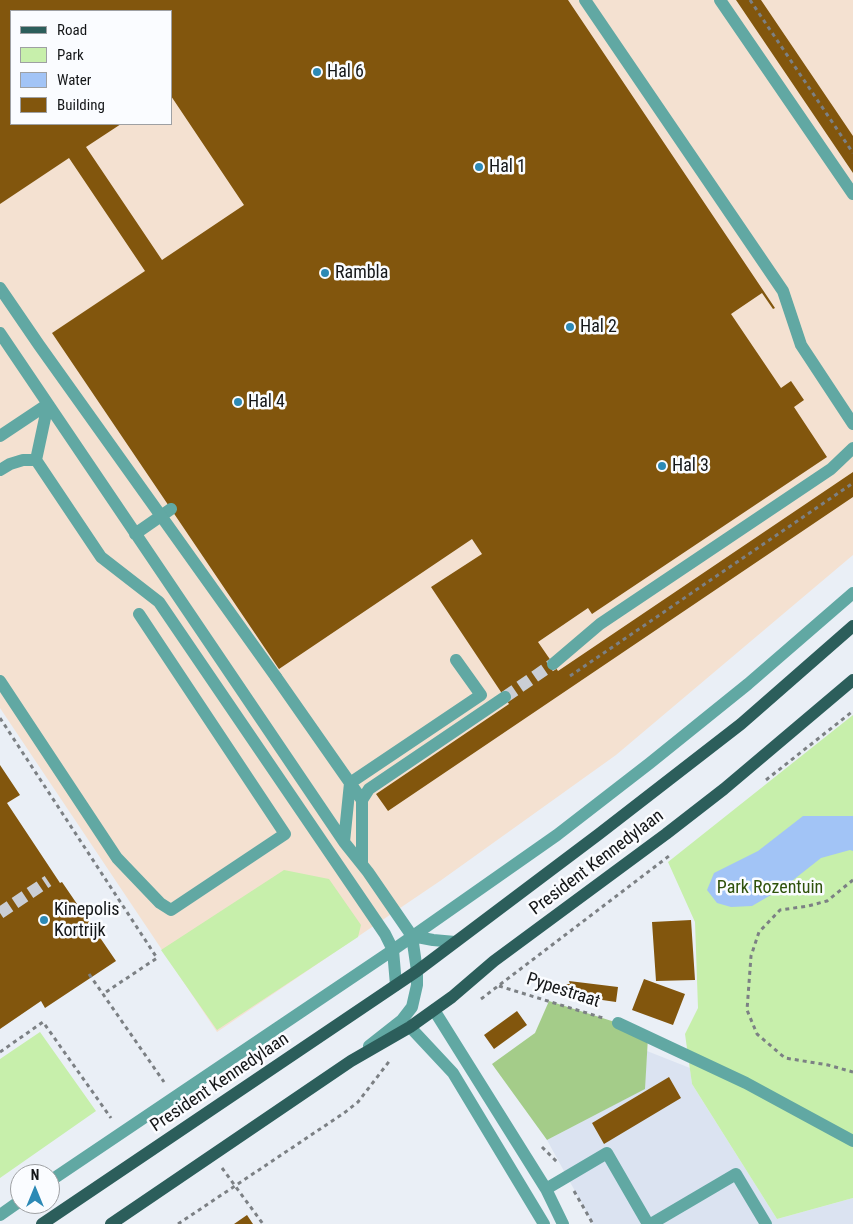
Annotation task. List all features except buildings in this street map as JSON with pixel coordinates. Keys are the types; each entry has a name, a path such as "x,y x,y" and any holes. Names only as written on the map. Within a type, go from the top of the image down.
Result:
{"main road":[{"name":"President Kennedylaan","path":"42,1224 417,971 741,724 853,626"},
{"name":"President Kennedylaan","path":"111,1224 351,1061 410,1027 452,997 494,961 716,794 853,680"}],"lane":[{"path":"585,0 783,291 801,346 853,424"},
{"path":"720,0 853,194"},
{"path":"0,288 362,800"},
{"path":"0,333 344,842 362,864 412,936 417,971"},
{"path":"0,436 48,404"},
{"path":"48,404 36,460 101,558 159,602 378,924 393,950 396,985"},
{"path":"553,664 600,624 831,469 853,448"},
{"path":"0,470 10,464 36,460"},
{"path":"135,534 171,509"},
{"path":"60,1174 393,950 557,835 748,684 853,593"},
{"path":"0,682 117,858 160,903 171,910 286,834 139,614"},
{"path":"344,842 350,783 481,695 456,660"},
{"path":"362,864 362,800 369,789 505,697"},
{"path":"412,936 455,942"},
{"name":"President Kennedylaan","path":"351,1061 407,1014 415,1000 417,971"},
{"path":"434,1010 546,1189 563,1224"},
{"path":"618,1023 746,1083 853,1141"},
{"path":"410,1027 453,1074 544,1224"},
{"path":"546,1189 608,1153 650,1224 736,1174 766,1224"}],"path":[{"path":"750,0 853,152"},
{"path":"564,680 853,483"},
{"path":"761,784 853,711"},
{"path":"0,718 157,958 103,994"},
{"path":"479,1000 676,851"},
{"path":"853,880 827,901 780,910 759,932 751,956 747,1010 757,1034 784,1058 828,1065 853,1072"},
{"path":"89,974 164,1082"},
{"name":"Pypestraat","path":"499,986 618,1023"},
{"path":"0,1052 44,1022 111,1118"},
{"path":"178,1224 358,1102 392,1059"},
{"path":"156,1087 172,1076"},
{"path":"103,1123 118,1113"},
{"path":"222,1169 263,1224"}],"shaded area":[{"path":"0,0 853,0 853,555 616,755 440,881 217,1032 0,708"},
{"path":"647,1051 690,1068 692,1084 777,1219 853,1198 853,1224 593,1224 547,1140 644,1089"}],"green space":[{"name":"Park Rozentuin","path":"853,715 853,1198 777,1219 692,1084 685,1034 698,1008 695,922 668,862"},
{"path":"284,870 329,879 361,925 358,937 217,1030 161,950"},
{"path":"549,1001 618,1023 648,1037 645,1089 547,1140 492,1064 535,1033"},
{"path":"40,1032 96,1111 20,1164 10,1164 10,1171 0,1178 0,1059"}],"water":[{"path":"803,816 853,816 853,851 850,850 821,858 783,888 752,906 731,907 717,903 707,890 714,873 758,851"}],"tunnel":[{"path":"505,697 553,664"},
{"path":"0,913 48,881"}],"place":[{"name":"Hal 6","path":"317,72"},
{"name":"Hal 1","path":"479,167"},
{"name":"Rambla","path":"325,273"},
{"name":"Hal 2","path":"570,327"},
{"name":"Hal 4","path":"238,402"},
{"name":"Hal 3","path":"662,466"},
{"name":"Kinepolis Kortrijk","path":"44,920"}]}
